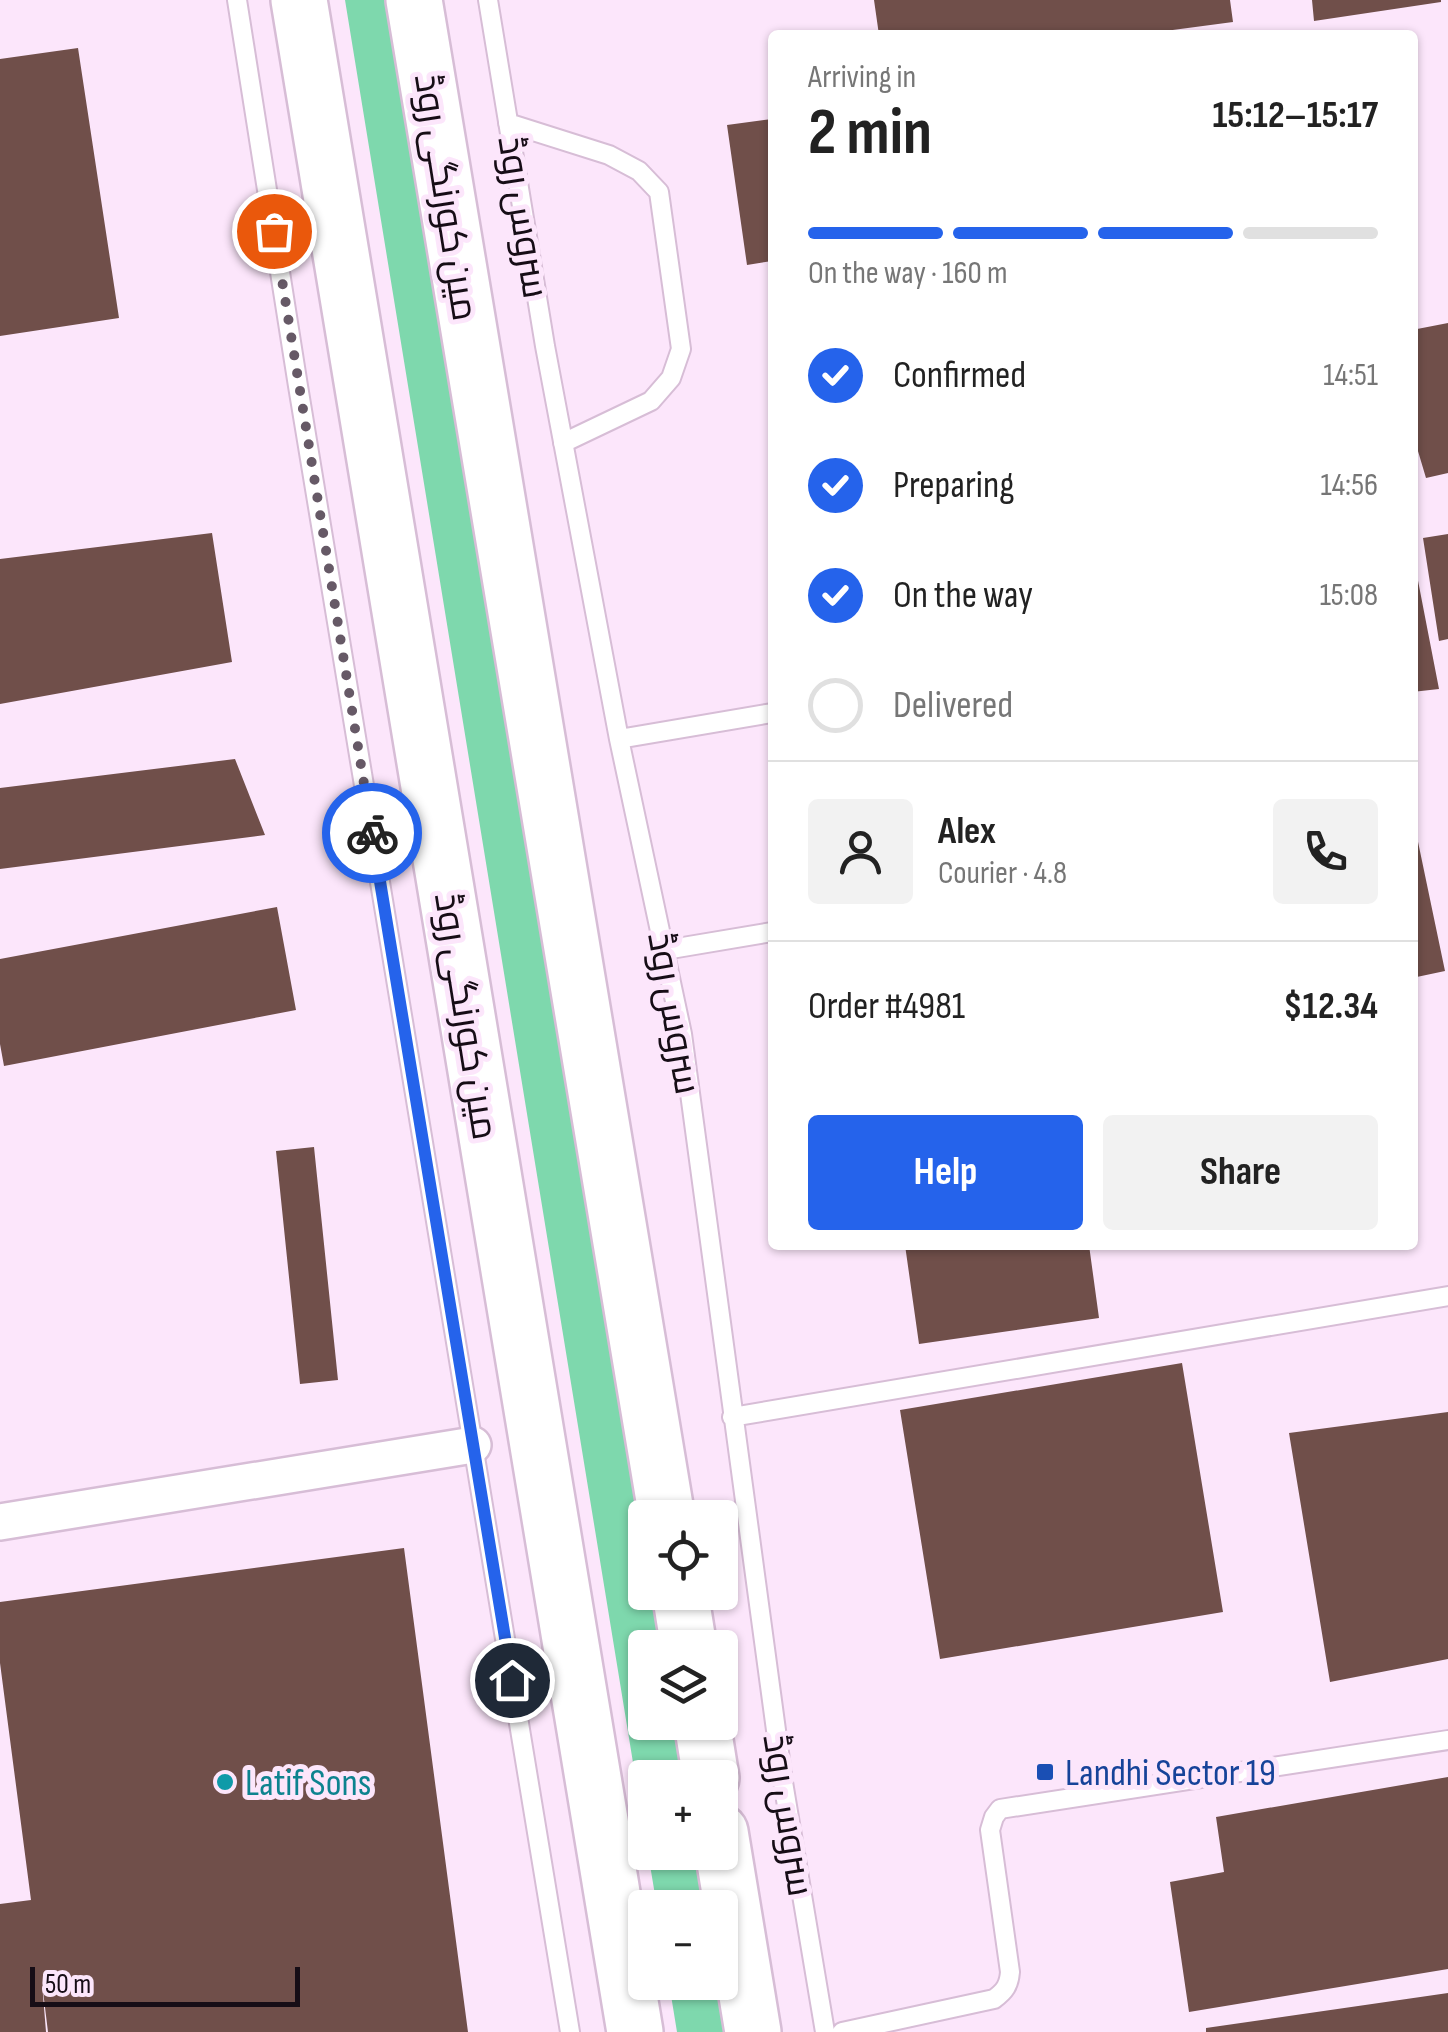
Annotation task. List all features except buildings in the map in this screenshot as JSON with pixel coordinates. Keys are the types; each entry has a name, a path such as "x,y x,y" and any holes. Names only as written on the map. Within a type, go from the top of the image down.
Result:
{"main road":[{"name":"مین کورنگی روڈ","path":"299,0 635,2032"},
{"name":"مین کورنگی روڈ","path":"414,0 665,1500"},
{"path":"726,1870 753,2032"}],"street":[{"path":"0,1522 473,1445"}],"lane":[{"path":"237,0 570,2032"},
{"name":"سروس روڈ","path":"488,0 563,443 619,739 682,1034 783,1782 825,2032"},
{"path":"508,123 610,155 639,170 659,192 681,348 671,378 651,401 563,443"},
{"path":"619,739 768,715"},
{"path":"665,950 768,933"},
{"path":"732,1417 1448,1296"},
{"path":"842,2032 994,1999 1004,1992 1010,1972 990,1830 1000,1809 1448,1740"}],"green space":[{"path":"345,0 392,0 482,535 639,1500 628,1500 628,1610 657,1610 660,1630 628,1630 628,1732"},
{"path":"629,1740 678,1740 681,1760 633,1760"},
{"path":"651,1870 699,1870 702,1890 654,1890"},
{"path":"672,2000 720,2000 725,2032 677,2032"}],"way so far":[{"path":"274,231 372,833"}],"place":[{"name":"Landhi Sector 19","path":"1045,1772"},
{"name":"Latif Sons","path":"225,1782"}],"route":[{"path":"372,833 512,1680"}]}
